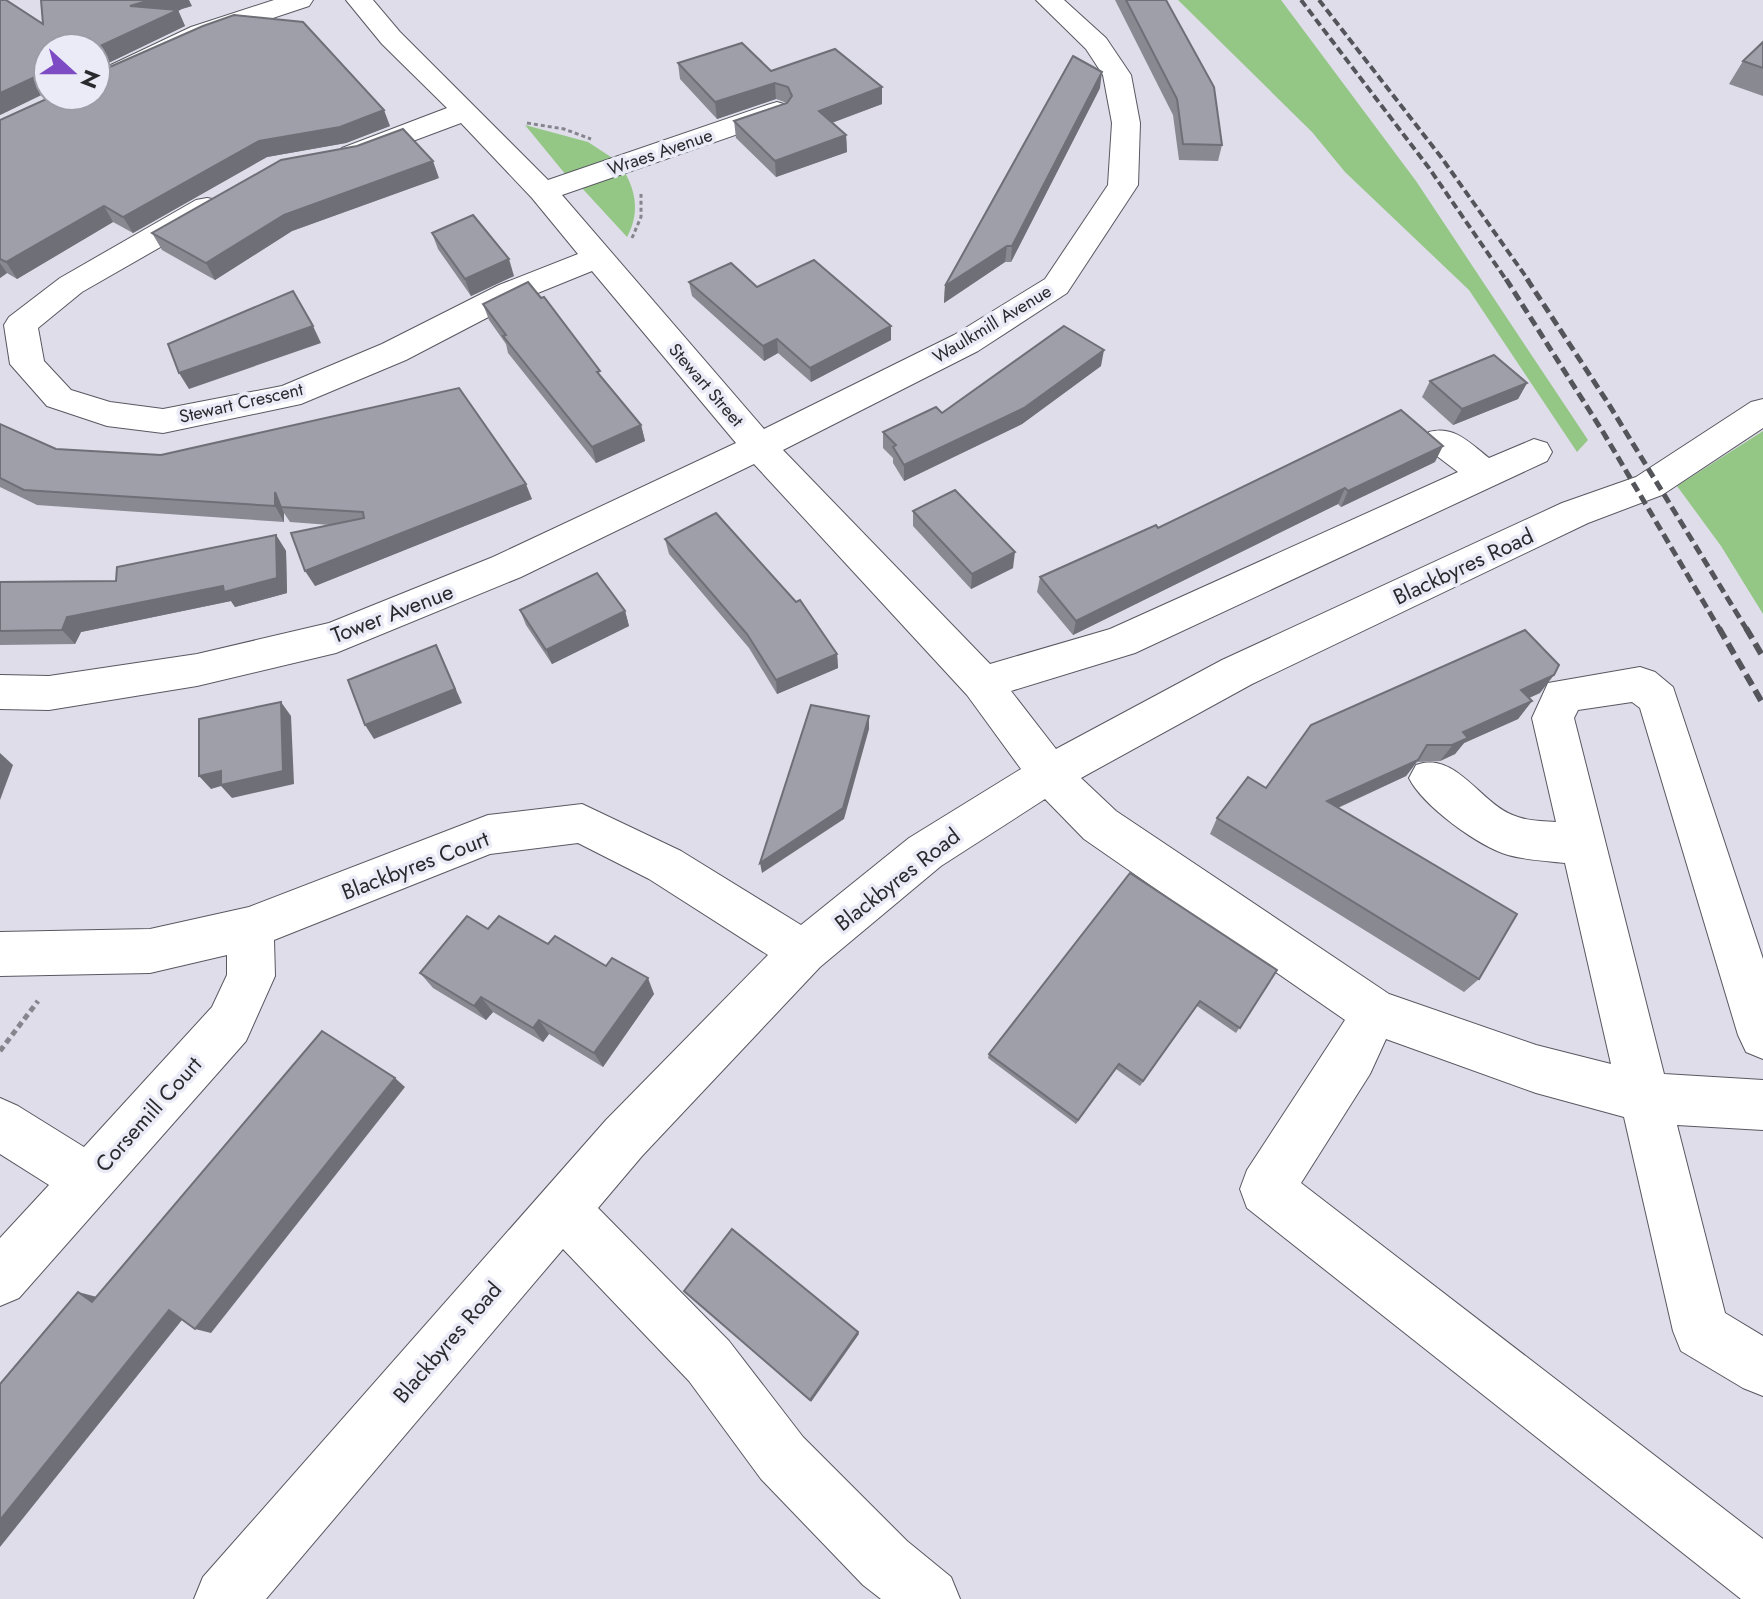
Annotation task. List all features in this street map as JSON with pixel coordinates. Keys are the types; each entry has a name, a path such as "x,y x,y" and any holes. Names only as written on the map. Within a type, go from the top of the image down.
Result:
{"street":[{"path":"112,75 200,33 300,0"},
{"name":"Stewart Street","path":"359,0 391,38 543,192 759,447 982,683 1049,774 1100,825 1374,1012 1536,1069 1645,1098 1763,1105"},
{"name":"Waulkmill Avenue","path":"759,447 966,343 1056,286 1123,185 1126,123 1117,75 1096,44 1049,0"},
{"path":"324,159 353,154 466,111"},
{"name":"Wraes Avenue","path":"543,192 777,111"},
{"name":"Stewart Crescent","path":"237,190 71,285 21,325 27,364 59,398 107,414 163,421 289,396 394,352 511,292 598,257"},
{"name":"Blackbyres Road","path":"225,1599 624,1138 803,952 925,852 1049,774 1237,672 1575,513 1649,486 1763,411"},
{"path":"1442,441 1486,474"},
{"name":"Tower Avenue","path":"0,692 49,693 197,670 336,637 507,567 759,447"},
{"path":"982,683 1121,642 1534,452"},
{"path":"1763,1035 1658,699 1640,684 1563,695 1553,718 1701,1331 1763,1368"},
{"path":"1431,778 1485,822 1510,836 1584,846"},
{"name":"Blackbyres Court","path":"0,954 150,951 250,928 488,835 582,823 665,865 803,952"},
{"name":"Corsemill Court","path":"0,1279 229,1024 251,976 250,928"},
{"path":"1374,1012 1352,1057 1266,1189 1763,1577"},
{"path":"0,1124 90,1181"},
{"path":"561,1209 709,1361 782,1458 885,1563 929,1599"}],"green space":[{"path":"1178,0 1281,0 1416,181 1588,440 1577,452 1469,290 1345,172 1312,132"},
{"path":"525,125 588,142 614,159 566,175"},
{"path":"624,171 635,204 627,237 581,187"},
{"path":"1763,431 1763,614 1721,546 1677,486"}],"building":[{"path":"0,0 6,0 43,24 41,0 150,0 130,6 178,10 112,41 112,32 32,32 32,78 0,93"},
{"path":"1126,0 1166,0 1214,87 1222,145 1183,144 1177,99"},
{"path":"234,15 303,22 384,110 340,127 259,141 123,217 104,206 6,262 0,259 0,120 32,106 32,112 112,112 112,66"},
{"path":"1763,42 1763,68 1743,61"},
{"path":"742,43 771,71 835,49 882,87 819,111 846,135 775,161 734,121 787,103 792,96 788,87 775,83 715,102 678,63"},
{"path":"1073,56 1102,72 1012,246 1007,246 945,286"},
{"path":"403,129 433,161 284,215 206,263 152,233 281,160 357,146"},
{"path":"473,215 509,259 465,279 432,233"},
{"path":"814,260 891,326 810,368 777,339 763,346 689,282 731,263 757,287"},
{"path":"528,282 541,298 544,297 600,371 597,372 641,425 592,447 503,336 506,335 483,304"},
{"path":"293,291 313,326 179,373 168,344"},
{"path":"1064,326 1104,350 1024,408 904,465 893,447 896,445 883,432 936,407 942,413"},
{"path":"1494,355 1527,383 1462,409 1430,381"},
{"path":"459,388 526,484 305,571 291,533 364,518 363,512 281,507 275,492 275,506 24,490 0,478 0,424 56,449 161,455"},
{"path":"1401,410 1443,446 1348,491 1345,488 1076,621 1040,577 1156,525 1158,528"},
{"path":"955,490 1015,552 972,574 913,511"},
{"path":"716,513 796,602 800,600 837,654 776,680 747,634 665,539"},
{"path":"276,535 277,578 224,592 223,586 67,617 62,630 0,631 0,582 116,581 117,567"},
{"path":"597,573 625,611 546,650 520,610"},
{"path":"1525,630 1559,665 1554,675 1521,690 1532,701 1463,732 1468,738 1452,745 1427,745 1418,760 1327,801 1517,914 1479,979 1217,818 1248,777 1266,788 1311,725"},
{"path":"436,645 455,689 365,725 348,680"},
{"path":"281,702 283,771 221,785 221,771 199,776 199,719"},
{"path":"811,705 869,716 843,808 760,863"},
{"path":"1130,873 1277,970 1240,1028 1200,1001 1143,1081 1119,1064 1078,1120 989,1054"},
{"path":"467,916 488,929 499,916 548,944 555,936 606,966 612,958 648,978 594,1053 539,1020 533,1028 481,997 474,1006 420,973"},
{"path":"322,1031 395,1078 195,1329 169,1310 0,1520 0,1384 78,1292 92,1302"},
{"path":"732,1229 858,1332 810,1400 684,1291"}],"railway":[{"path":"1301,0 1429,168 1507,281"},
{"path":"1319,0 1441,157 1529,281"},
{"path":"1506,279 1603,432 1720,630"},
{"path":"1527,279 1608,403 1747,630"},
{"path":"1719,628 1763,704"},
{"path":"1746,628 1763,657"}]}
